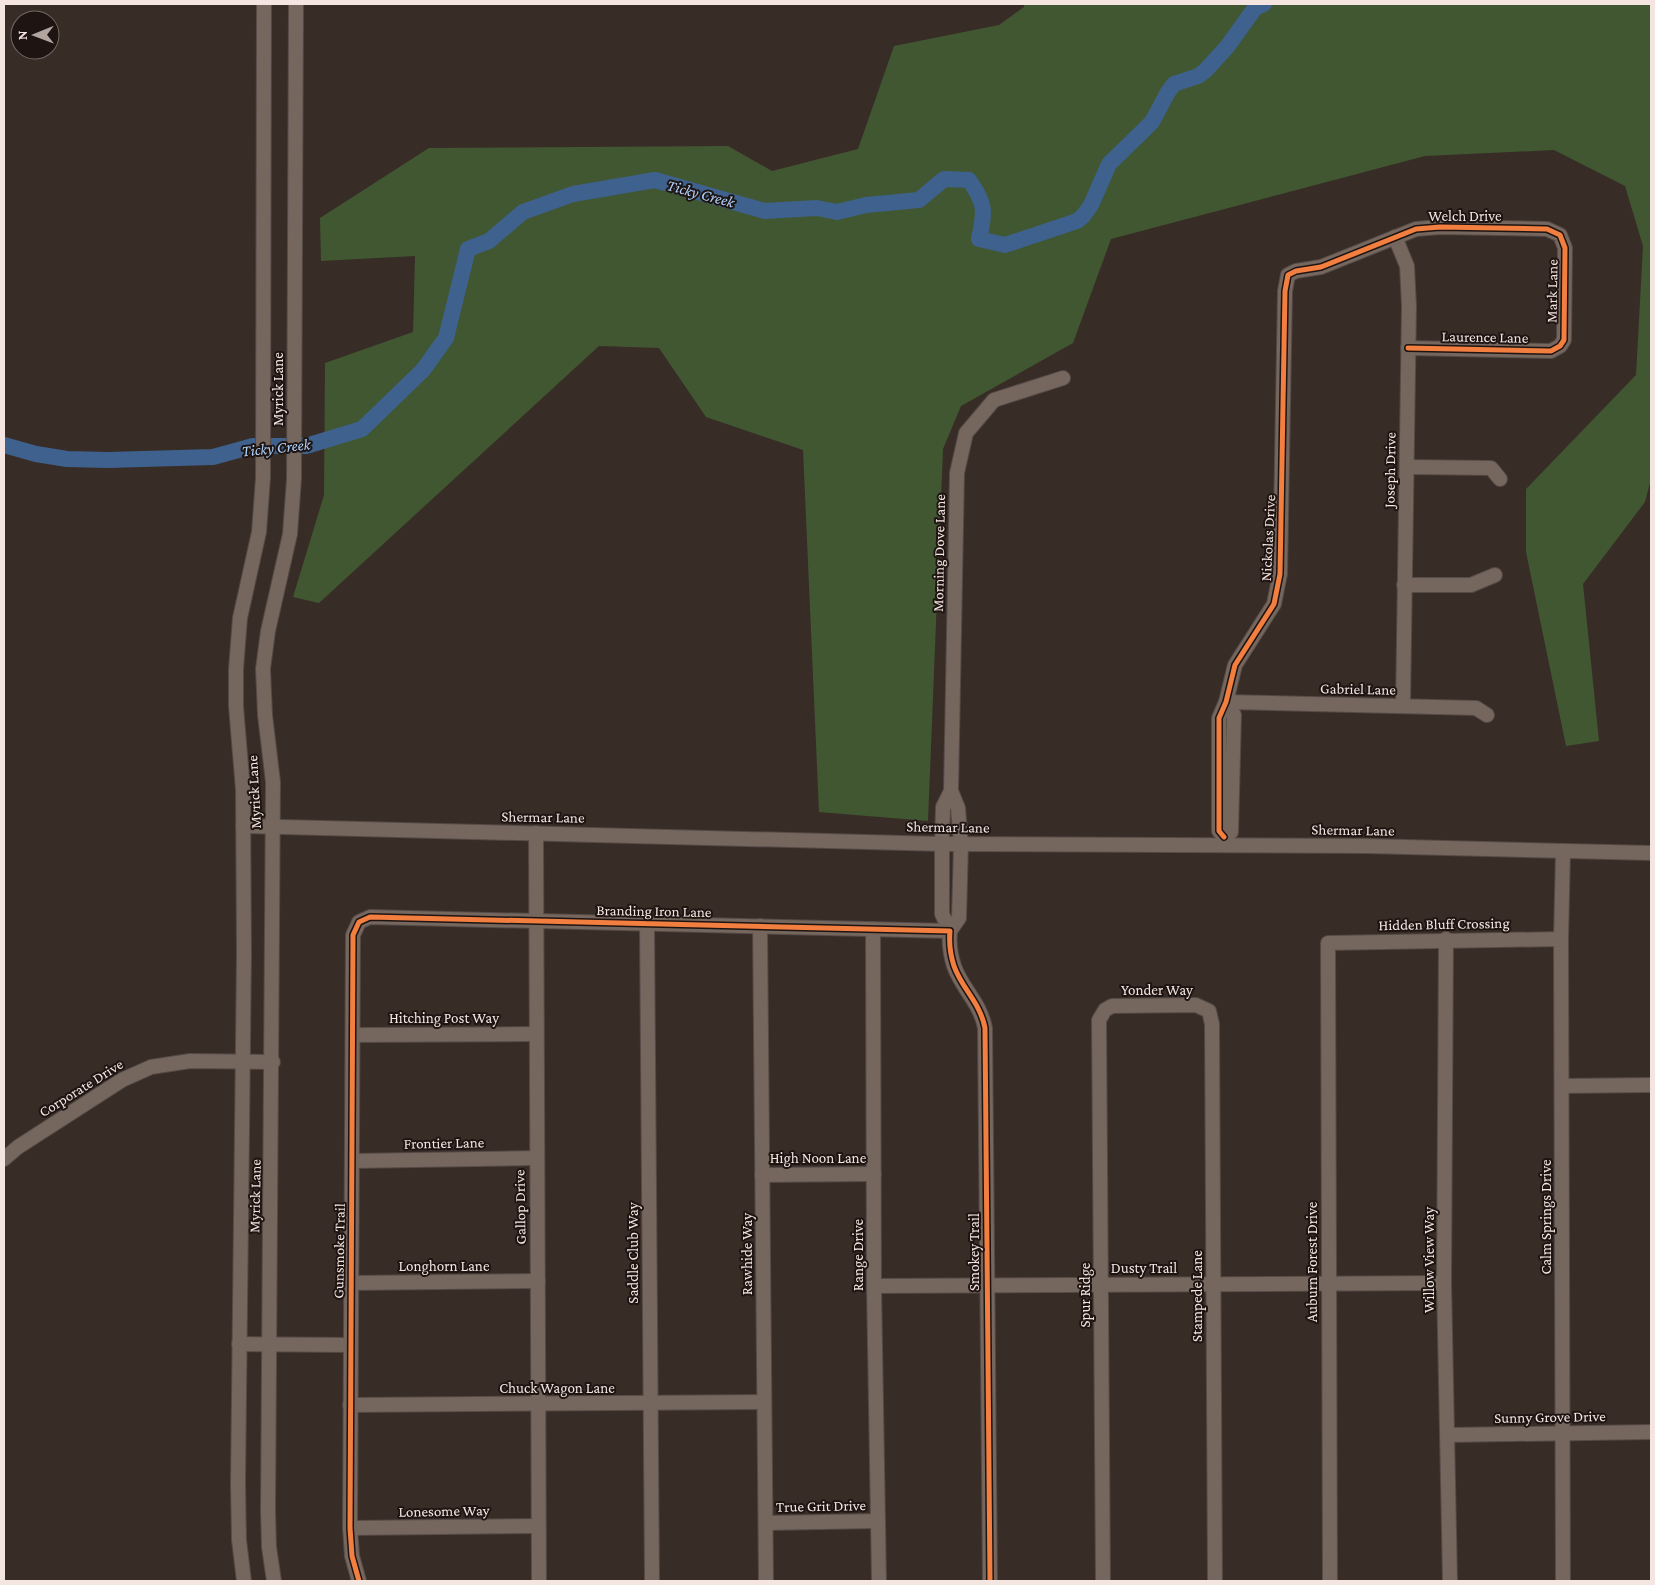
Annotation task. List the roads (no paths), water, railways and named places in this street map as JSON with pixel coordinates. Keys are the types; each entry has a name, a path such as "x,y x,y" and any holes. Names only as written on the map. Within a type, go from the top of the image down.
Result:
{"street":[{"name":"Myrick Lane","path":"244,1581 238,1514 244,790 236,706 236,669 240,618 259,532 263,478 264,4"},
{"name":"Myrick Lane","path":"274,1581 269,1547 268,1512 273,1062 273,782 265,714 263,669 268,631 290,534 294,479 296,4"},
{"name":"Welch Drive","path":"1288,275 1296,271 1321,267 1416,229 1440,227 1547,229 1560,235"},
{"name":"Mark Lane","path":"1560,235 1565,248 1564,340 1560,346"},
{"name":"Joseph Drive","path":"1395,237 1407,266 1408,348 1403,706"},
{"name":"Nickolas Drive","path":"1226,702 1235,665 1274,604 1280,574 1285,291 1288,275"},
{"name":"Laurence Lane","path":"1408,348 1551,351 1560,346"},
{"name":"Morning Dove Lane","path":"961,844 958,808 951,791 957,473 966,432 994,400 1063,378"},
{"path":"1406,467 1491,468 1500,480"},
{"path":"1404,585 1471,585 1496,575"},
{"name":"Gabriel Lane","path":"1226,702 1476,708 1487,715"},
{"path":"1224,841 1232,832 1234,715 1226,702"},
{"name":"Morning Dove Lane","path":"942,844 943,807 951,791"},
{"name":"Shermar Lane","path":"244,826 942,844 1224,841 1651,853"},
{"name":"Gallop Drive","path":"536,833 535,1034 539,1581"},
{"name":"Smokey Trail","path":"942,844 942,914 950,931 950,945 954,966 976,1001 985,1028 990,1581"},
{"name":"Smokey Trail","path":"950,931 959,918 961,844"},
{"name":"Calm Springs Drive","path":"1563,852 1561,938 1564,1581"},
{"name":"Branding Iron Lane","path":"359,922 370,917 950,931"},
{"name":"Gunsmoke Trail","path":"359,922 353,935 350,1344 350,1528 352,1556 359,1581"},
{"name":"Saddle Club Way","path":"647,924 652,1581"},
{"name":"Rawhide Way","path":"760,926 766,1581"},
{"name":"Range Drive","path":"873,929 874,1286 879,1581"},
{"name":"Hidden Bluff Crossing","path":"1328,943 1561,938"},
{"name":"Willow View Way","path":"1446,939 1444,1283 1449,1435 1450,1581"},
{"name":"Auburn Forest Drive","path":"1328,943 1330,1581"},
{"name":"Yonder Way","path":"1105,1010 1118,1006 1196,1005 1209,1011"},
{"name":"Spur Ridge","path":"1104,1581 1099,1020 1105,1010"},
{"name":"Stampede Lane","path":"1209,1011 1212,1024 1215,1581"},
{"name":"Hitching Post Way","path":"352,1036 535,1034"},
{"name":"Corporate Drive","path":"4,1159 18,1147 131,1075 151,1067 177,1062 273,1062"},
{"path":"1562,1086 1651,1085"},
{"name":"Frontier Lane","path":"352,1161 536,1158"},
{"name":"High Noon Lane","path":"762,1175 874,1174"},
{"name":"Longhorn Lane","path":"351,1283 538,1281"},
{"name":"Dusty Trail","path":"874,1286 1444,1283"},
{"path":"239,1344 350,1344"},
{"name":"Chuck Wagon Lane","path":"350,1405 764,1402"},
{"name":"Sunny Grove Drive","path":"1449,1435 1651,1432"},
{"name":"True Grit Drive","path":"766,1523 878,1521"},
{"name":"Lonesome Way","path":"350,1528 538,1526"}],"waterway":[{"name":"Ticky Creek","path":"4,445 36,454 67,459 108,460 213,457 253,446 306,446 362,429 423,370 446,338 468,249 489,241 523,212 573,194 655,180 765,211 817,208 837,212 866,205 919,200 944,179 969,180 979,195 983,208 979,239 1005,245 1077,221 1091,205 1109,164 1152,122 1174,84 1198,76 1205,71 1227,47 1255,8 1264,4"}]}
